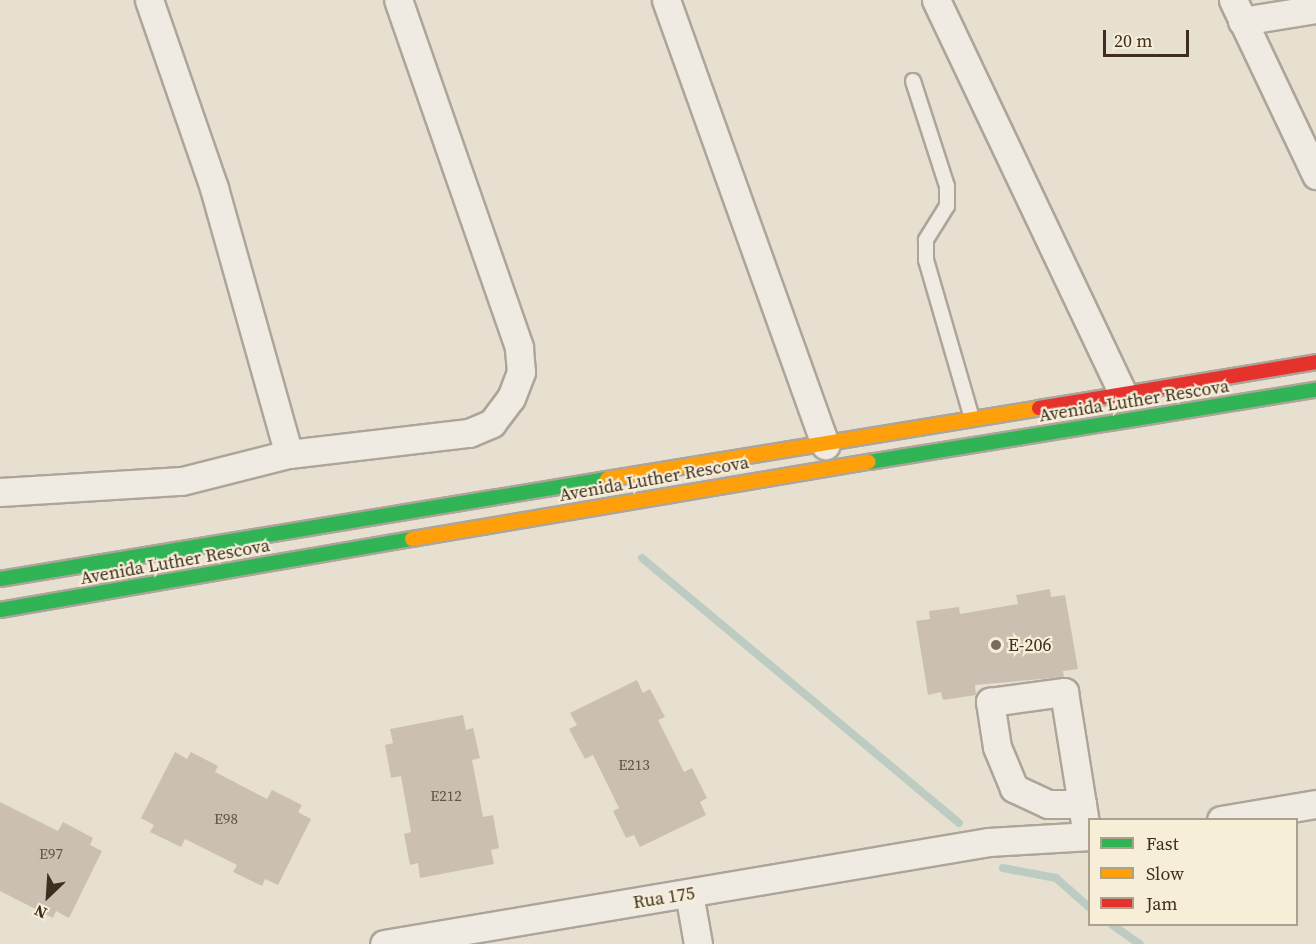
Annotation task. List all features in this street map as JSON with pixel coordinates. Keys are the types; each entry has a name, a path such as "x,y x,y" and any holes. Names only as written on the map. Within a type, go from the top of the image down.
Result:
{"main road":[{"name":"Avenida Luther Rescova","path":"0,579 825,446 1123,393 1316,362"},
{"name":"Avenida Luther Rescova","path":"0,610 737,483 1316,390"}],"street":[{"path":"149,0 214,188 289,454"},
{"path":"0,492 182,481 289,454 469,433 492,423 511,398 521,372 519,347 399,0"},
{"path":"666,0 825,446"},
{"path":"936,0 1123,393"},
{"path":"1316,9 1237,10 1316,175"},
{"path":"1082,804 1048,804 1014,788 997,747 990,702 1064,692 1088,836"},
{"path":"1227,818 1316,804"},
{"name":"Rua 175","path":"384,944 989,842 1088,836"},
{"path":"689,893 698,944"}],"lane":[{"path":"913,81 948,186 947,206 926,240 926,260 972,421"}],"building":[{"name":"E-206","path":"1050,589 1051,597 1065,595 1078,669 1063,671 1064,677 975,685 976,695 943,700 941,692 928,695 916,621 930,619 929,611 959,607 960,614 1018,604 1016,595"},
{"path":"637,680 643,693 650,689 665,717 658,720 684,772 692,768 707,798 700,802 706,815 640,847 634,835 626,838 613,811 619,808 593,755 585,759 569,729 577,725 570,713"},
{"path":"463,715 466,730 473,728 480,758 472,760 483,817 493,815 499,848 491,850 494,864 420,878 418,863 410,865 404,834 411,832 401,776 391,778 385,745 393,743 390,729"},
{"path":"175,752 187,759 191,752 218,766 215,772 267,799 272,790 302,805 298,812 311,819 278,885 265,879 262,886 233,872 237,865 185,839 181,847 150,832 154,825 141,818"},
{"path":"0,802 58,831 63,822 93,838 90,845 102,851 69,918 56,911 53,918 0,891"}],"waterway":[{"path":"642,558 959,823"},
{"path":"1003,868 1056,878 1088,906"},
{"path":"1114,926 1140,944"}],"traffic: fast":[{"path":"869,462 1316,390"},
{"path":"0,579 607,479"},
{"path":"0,610 412,539"}],"traffic: slow":[{"path":"607,479 1039,408"},
{"path":"412,539 869,462"}],"traffic: jam":[{"path":"1039,408 1316,362"}],"place":[{"name":"E-206","path":"996,645"}]}
